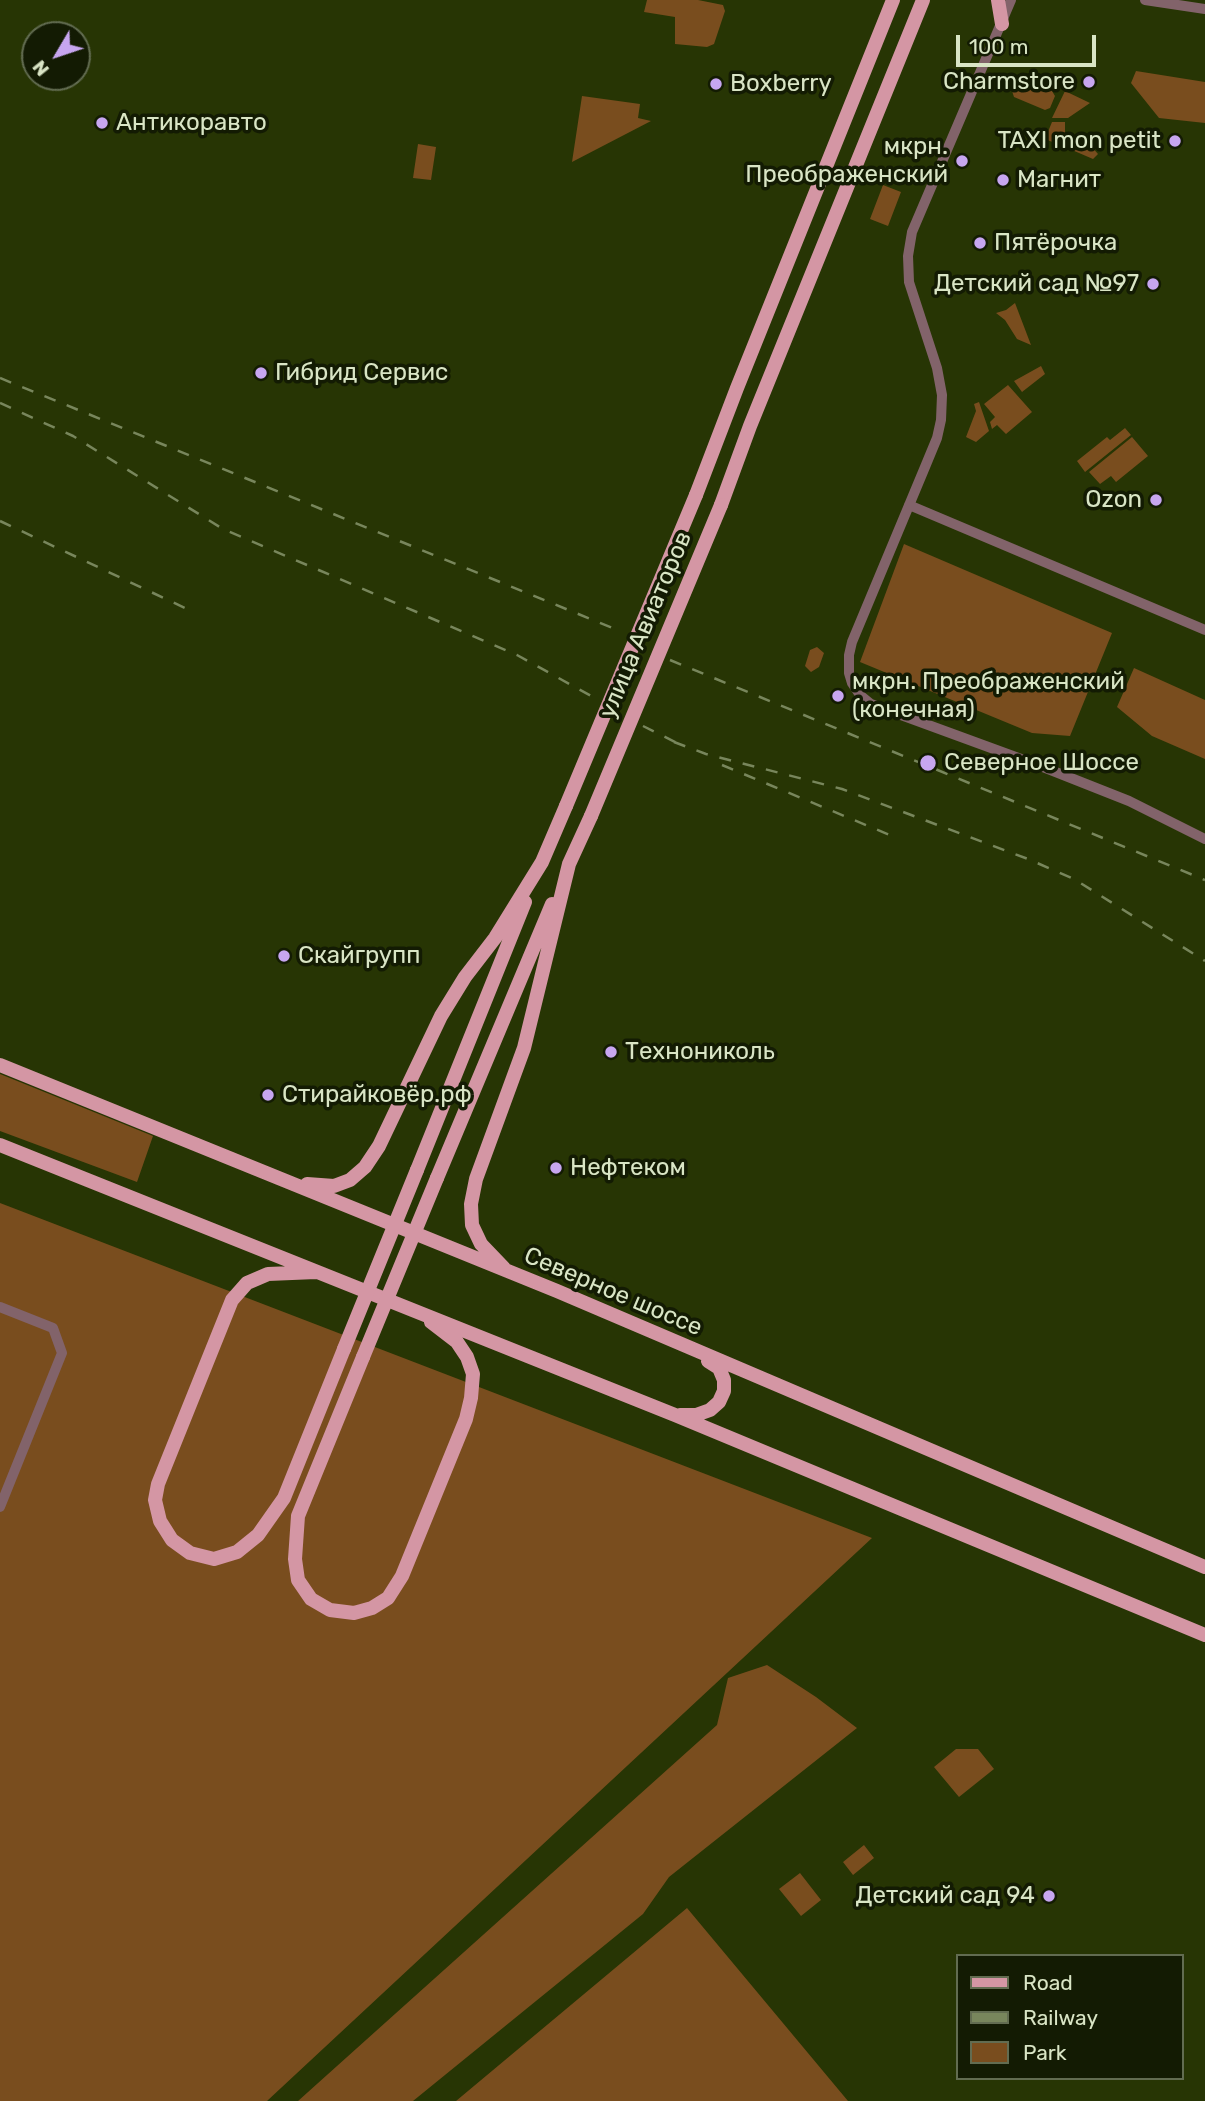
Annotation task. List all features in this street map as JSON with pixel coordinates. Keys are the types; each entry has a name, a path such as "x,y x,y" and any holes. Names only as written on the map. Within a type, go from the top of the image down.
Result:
{"main road":[{"name":"улица Авиаторов","path":"295,1183 334,1186 350,1180 365,1167 379,1146 442,1016 542,862 696,495 893,0"},
{"path":"998,0 1002,24"},
{"name":"улица Авиаторов","path":"508,1271 481,1244 471,1225 471,1204 476,1179 524,1048 569,864 721,505 755,413 924,2"},
{"path":"321,1272 268,1274 247,1283 232,1300 158,1484 155,1500 160,1521 172,1540 190,1553 214,1559 237,1552 258,1535 284,1498 542,862"},
{"path":"413,1308 457,1342 467,1357 473,1374 466,1419 402,1576 388,1598 372,1608 354,1614 330,1610 311,1599 298,1580 295,1559 298,1516 569,864"},
{"name":"Северное шоссе","path":"0,1065 508,1271 1205,1567"},
{"path":"0,1145 413,1308 1205,1635"},
{"path":"676,1415 696,1415 710,1410 719,1402 724,1391 724,1380 719,1368 699,1353"}],"street":[{"path":"1011,0 912,232 909,282 937,368 942,395 937,438 852,642 849,673 860,695 871,704 1043,766 1129,801 1205,839"},
{"path":"1145,0 1205,9"},
{"path":"909,505 1205,630"},
{"path":"0,1307 53,1328 62,1353 0,1507"}],"green space":[{"path":"647,0 698,0 723,5 725,11 714,44 707,47 675,44 675,17 644,12"},
{"path":"1136,71 1205,82 1205,123 1159,118 1131,83"},
{"path":"1022,78 1052,91 1055,96 1050,108 1045,110 1014,97 1012,91 1017,80"},
{"path":"1065,91 1090,103 1068,118 1052,118"},
{"path":"582,96 640,104 638,118 651,121 572,162"},
{"path":"1052,122 1065,122 1065,132 1069,138 1062,146 1045,139"},
{"path":"1079,140 1090,145 1098,154 1093,159 1065,147 1068,142"},
{"path":"418,144 436,147 431,180 413,178"},
{"path":"883,185 901,192 888,226 870,219"},
{"path":"1015,303 1031,345 1017,339 1005,320 996,313"},
{"path":"1041,366 1045,374 1022,392 1014,381"},
{"path":"1008,385 1032,412 1006,434 997,425 992,429 990,422 995,417 984,404"},
{"path":"979,402 989,431 976,442 966,437 976,411 974,404"},
{"path":"1125,428 1131,435 1085,472 1077,461 1107,437 1110,440"},
{"path":"1132,437 1148,456 1116,482 1111,476 1100,484 1089,472"},
{"path":"904,544 1112,633 1070,736 1032,733 860,662"},
{"path":"817,647 824,653 819,667 811,672 805,666 810,650"},
{"path":"1134,668 1205,700 1205,759 1152,736 1117,707"},
{"path":"0,1074 153,1136 137,1182 0,1131"},
{"path":"0,1203 872,1538 267,2101 0,2101"},
{"path":"767,1665 857,1728 669,1877 643,1914 413,2101 298,2101 717,1725 728,1678"},
{"path":"956,1749 978,1749 994,1769 959,1797 934,1767"},
{"path":"864,1845 874,1858 853,1875 843,1862"},
{"path":"800,1873 821,1900 801,1916 779,1889"},
{"path":"687,1908 848,2101 456,2101"}],"railway":[{"path":"0,378 620,631"},
{"path":"0,403 73,436 223,529 517,655 593,697"},
{"path":"0,521 185,608"},
{"path":"670,660 1205,880"},
{"path":"643,726 681,745"},
{"path":"674,742 706,754 842,789 1028,859 1074,879 1205,961"},
{"path":"722,765 897,838"}],"place":[{"name":"Charmstore","path":"1089,82"},
{"name":"Boxberry","path":"716,84"},
{"name":"Антикоравто","path":"102,123"},
{"name":"TAXI mon petit","path":"1175,141"},
{"name":"мкрн. Преображенский","path":"962,161"},
{"name":"Магнит","path":"1003,180"},
{"name":"Пятёрочка","path":"980,243"},
{"name":"Детский сад №97","path":"1153,284"},
{"name":"Гибрид Сервис","path":"261,373"},
{"name":"Ozon","path":"1156,500"},
{"name":"мкрн. Преображенский (конечная)","path":"838,696"},
{"name":"Северное Шоссе","path":"928,763"},
{"name":"Скайгрупп","path":"284,956"},
{"name":"Технониколь","path":"611,1052"},
{"name":"Стирайковёр.рф","path":"268,1095"},
{"name":"Нефтеком","path":"556,1168"},
{"name":"Детский сад 94","path":"1049,1896"}]}
